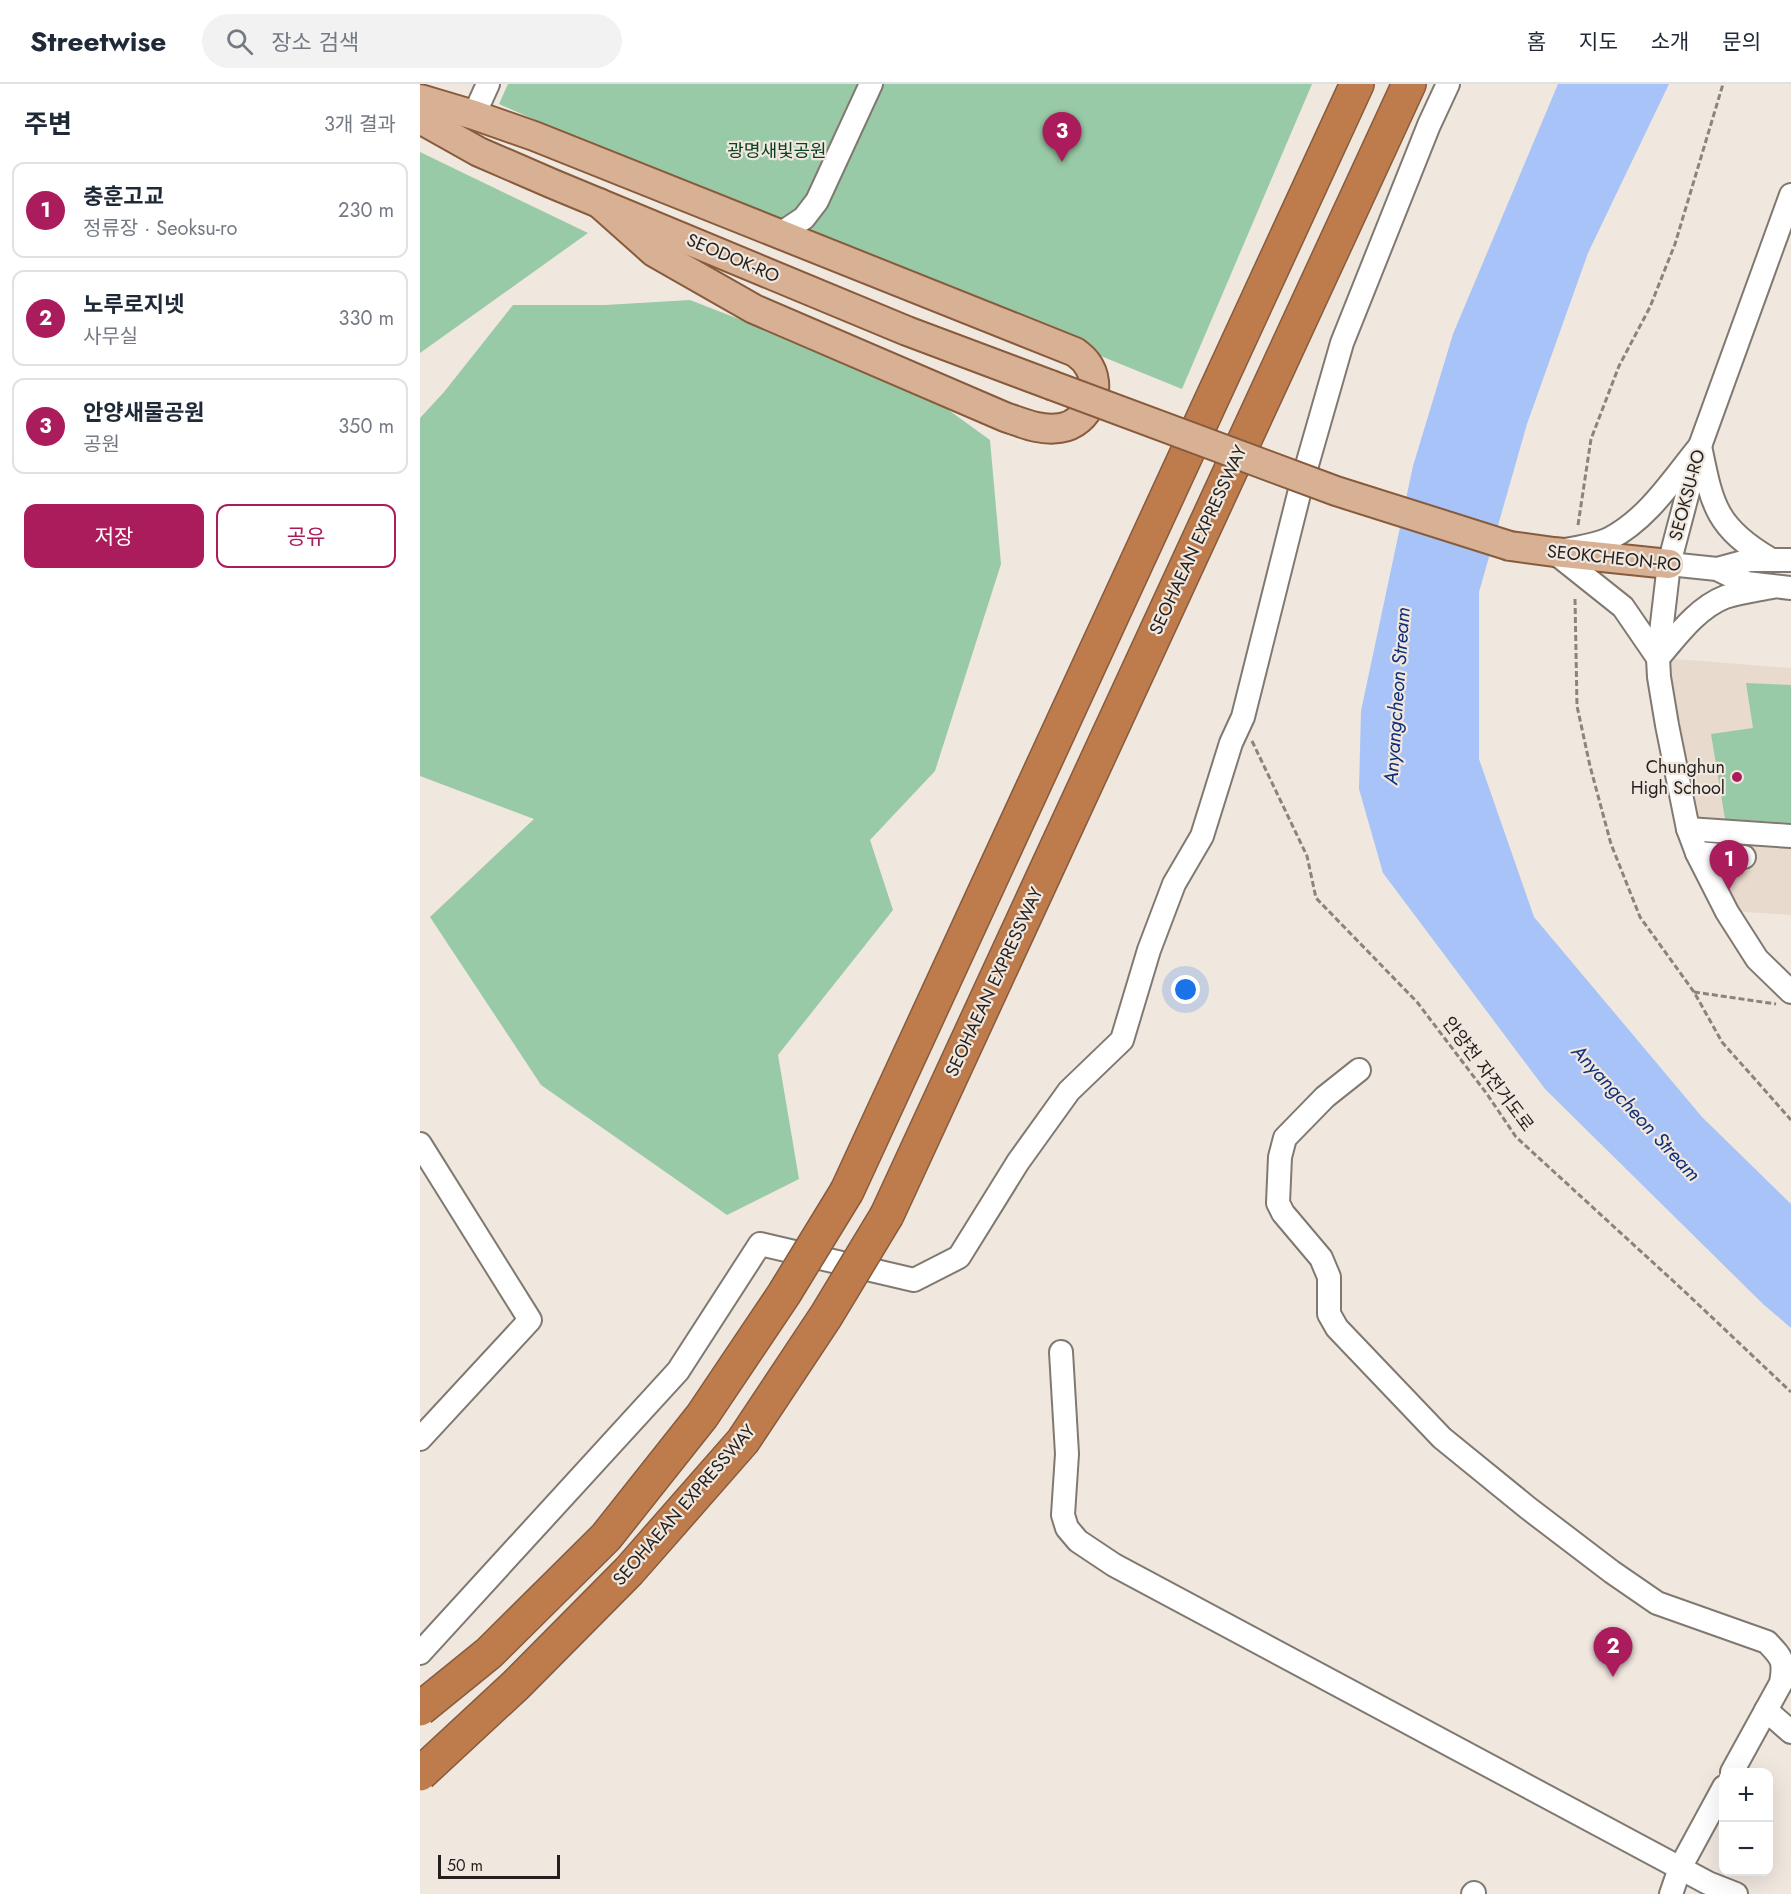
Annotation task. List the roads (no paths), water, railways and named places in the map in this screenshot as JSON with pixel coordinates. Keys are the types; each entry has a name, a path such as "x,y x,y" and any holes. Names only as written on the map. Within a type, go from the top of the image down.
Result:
{"highway":[{"path":"420,1709 489,1653 606,1537 702,1416 784,1294 847,1191 1357,84"},
{"name":"SEOHAEAN EXPRESSWAY","path":"420,1774 516,1685 629,1571 743,1441 826,1316 887,1215 1408,84"}],"main road":[{"path":"420,99 534,136 1076,352 1087,362 1093,380 1091,403 1087,413 1076,423 1060,428 1037,428 977,405 754,309 654,252 599,203"},
{"name":"SEODOK-RO","path":"420,119 479,152 907,331 1336,491 1510,546"},
{"name":"SEOKCHEON-RO","path":"1510,546 1669,564"}],"street":[{"path":"474,115 488,84"},
{"path":"780,234 804,218 818,201 871,84"},
{"path":"420,1653 678,1371 760,1244 914,1280 959,1257 1018,1162 1069,1091 1122,1040 1149,950 1174,884 1202,836 1231,743 1243,717 1301,486 1342,343 1429,125 1448,84"},
{"name":"SEOKSU-RO","path":"1786,999 1727,912 1697,854 1688,829 1667,725 1658,658 1669,564 1700,446 1791,195"},
{"path":"816,248 818,201"},
{"path":"1554,552 1607,540 1634,524 1655,502 1700,446"},
{"path":"1700,446 1711,498 1721,518 1753,549 1780,560"},
{"path":"1554,552 1623,607 1658,658 1682,628 1717,601 1728,596 1781,587"},
{"name":"SEOKCHEON-RO","path":"1717,569 1750,560 1780,560"},
{"name":"SEOKCHEON-RO","path":"1669,564 1717,569 1746,583 1781,587"},
{"path":"1688,829 1791,836"},
{"path":"1697,854 1744,857"},
{"path":"1359,1070 1325,1097 1285,1138 1280,1157 1278,1203 1283,1213 1321,1258 1329,1277 1329,1314 1337,1328 1442,1438 1612,1572 1657,1603 1767,1642 1779,1656 1784,1667 1781,1683 1734,1768"},
{"path":"420,1144 530,1320 420,1439"},
{"path":"1061,1352 1067,1454 1063,1515 1067,1528 1078,1541 1114,1565 1708,1883 1736,1894"},
{"path":"1766,1710 1791,1732"},
{"path":"1671,1894 1680,1868 1719,1796"}],"water":[{"name":"Anyangcheon Stream","path":"1558,84 1669,84 1588,253 1527,424 1479,592 1479,759 1534,917 1702,1117 1791,1204 1791,1328 1763,1304 1545,1089 1383,873 1359,789 1361,711 1413,466 1453,334"}],"place":[{"name":"안양새물공원","path":"1062,162"},
{"name":"Chunghun High School","path":"1737,777"},
{"name":"충훈고교","path":"1729,890"},
{"name":"노루로지넷","path":"1613,1677"}],"park label":[{"name":"광명새빛공원","path":"777,151"}]}
